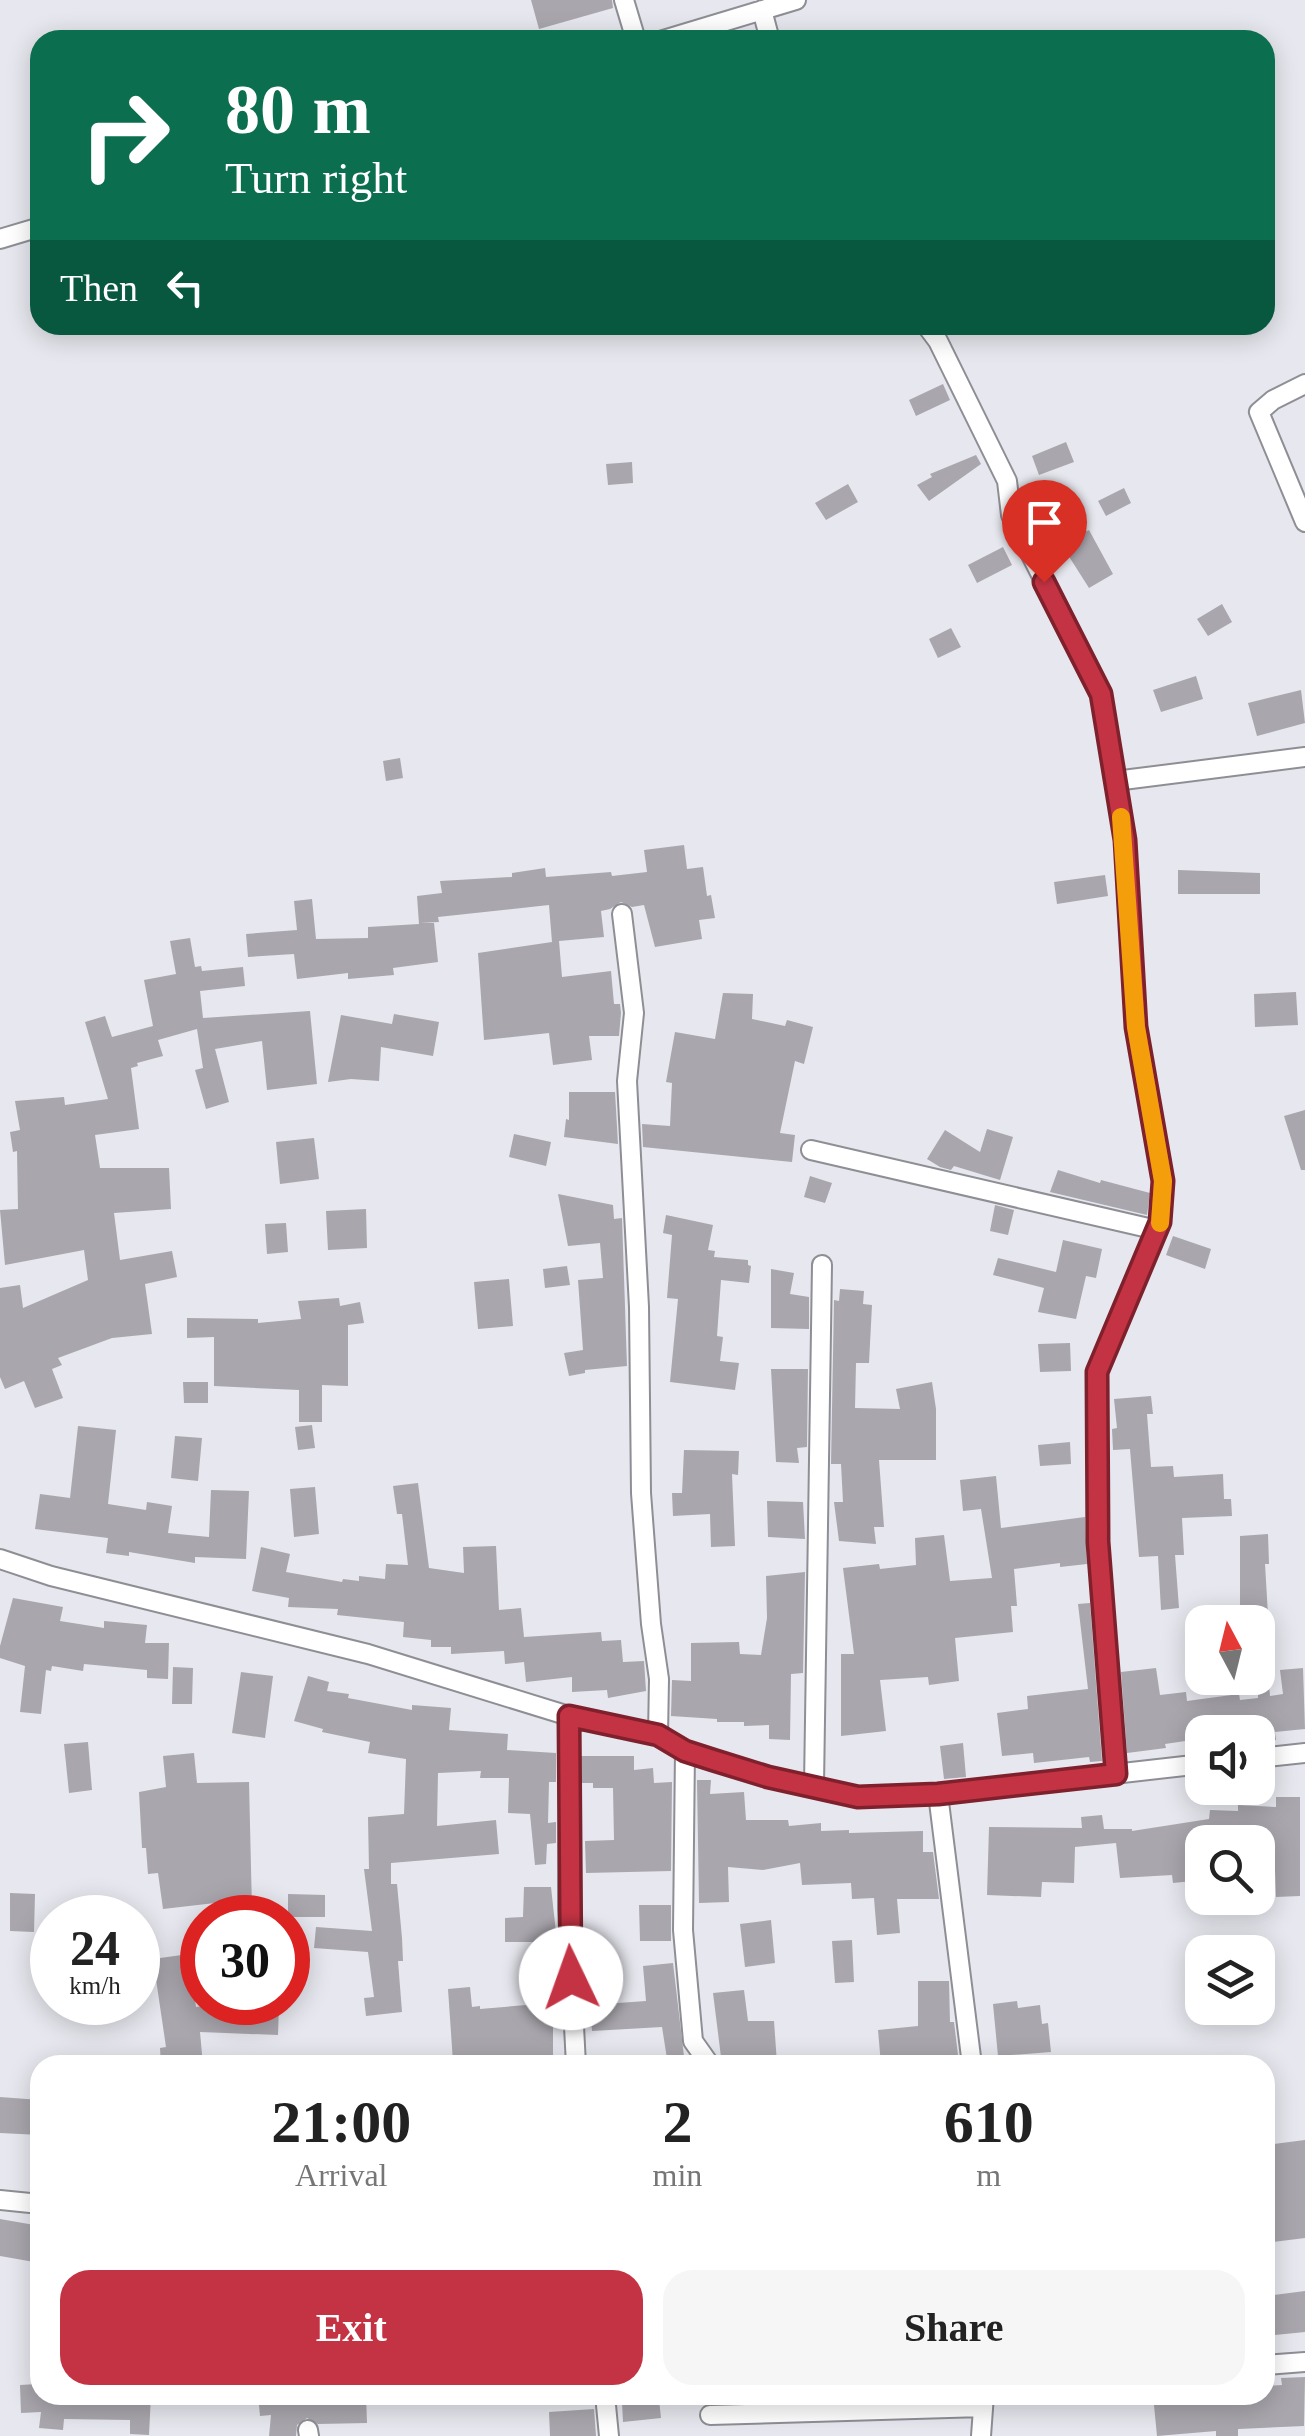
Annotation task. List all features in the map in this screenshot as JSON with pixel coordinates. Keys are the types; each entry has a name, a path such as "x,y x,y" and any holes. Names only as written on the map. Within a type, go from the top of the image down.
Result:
{"street":[{"path":"624,0 633,30"},
{"path":"696,30 796,0"},
{"path":"762,10 767,30"},
{"path":"0,239 30,230"},
{"path":"934,335 1007,481 1011,515 1101,694 1125,840 1136,1027 1163,1181 1157,1230 1097,1372 1098,1542 1116,1774"},
{"path":"1305,384 1259,412 1305,522"},
{"path":"1115,781 1305,756"},
{"path":"622,914 634,1013 627,1081 639,1307 641,1493 659,1679 658,1735"},
{"path":"811,1150 1157,1230"},
{"path":"814,1785 822,1265"},
{"path":"0,1559 51,1576 368,1654 569,1716 658,1735 685,1751 768,1777 858,1797 938,1794 1185,1766"},
{"path":"569,1716 568,1910 575,2055"},
{"path":"685,1751 683,1930 692,2040 703,2055"},
{"path":"1275,1756 1305,1753"},
{"path":"938,1794 971,2055"},
{"path":"0,2200 30,2203"},
{"path":"1275,2364 1305,2362"},
{"path":"606,2405 610,2436"},
{"path":"710,2415 906,2405"},
{"path":"981,2436 984,2405"}],"building":[{"path":"531,0 612,0 613,8 539,29"},
{"path":"943,384 950,400 916,416 909,400"},
{"path":"1066,442 1074,462 1039,475 1032,456"},
{"path":"976,455 981,464 929,501 917,485 932,477 930,474"},
{"path":"632,462 633,483 608,485 606,464"},
{"path":"848,484 858,502 826,520 815,503"},
{"path":"1124,488 1131,503 1106,516 1098,501"},
{"path":"1089,530 1113,574 1089,588 1061,544"},
{"path":"1003,547 1012,565 977,583 968,565"},
{"path":"1222,604 1232,622 1208,636 1197,619"},
{"path":"951,628 961,647 938,658 929,639"},
{"path":"1196,676 1203,699 1161,712 1153,690"},
{"path":"1301,690 1305,723 1257,736 1248,703"},
{"path":"400,758 403,778 386,781 383,761"},
{"path":"684,845 687,869 703,867 707,896 711,895 715,918 699,920 702,939 655,947 644,905 632,907 621,902 601,911 604,937 559,941 562,977 611,971 614,1004 620,1004 619,1036 589,1036 592,1060 553,1065 549,1033 484,1040 478,953 552,942 549,905 438,917 439,922 420,923 434,923 438,962 393,968 394,975 348,979 348,973 297,979 294,954 248,957 246,934 297,930 294,901 312,899 316,939 368,938 368,927 419,924 417,896 442,893 440,881 512,877 512,873 545,868 546,877 647,872 644,850"},
{"path":"1178,870 1260,873 1260,894 1178,894"},
{"path":"1105,875 1108,896 1057,904 1054,882"},
{"path":"190,938 195,967 201,966 202,971 243,967 245,986 200,991 203,1018 310,1011 317,1084 267,1090 262,1041 215,1049 229,1102 206,1109 195,1070 203,1068 197,1029 158,1040 163,1056 131,1068 139,1129 95,1135 100,1168 169,1168 171,1209 114,1213 120,1260 172,1251 177,1277 145,1284 152,1334 112,1338 58,1358 62,1365 52,1369 63,1398 35,1408 24,1381 5,1389 0,1377 0,1288 20,1285 23,1308 88,1280 84,1250 5,1265 0,1210 18,1209 17,1151 13,1152 10,1132 20,1130 15,1101 64,1097 65,1105 108,1099 85,1022 105,1016 112,1037 153,1026 144,980 176,974 170,941"},
{"path":"1296,992 1298,1025 1255,1027 1254,994"},
{"path":"723,993 753,994 752,1019 785,1026 787,1020 813,1027 804,1064 795,1061 780,1133 795,1135 792,1162 643,1147 642,1124 670,1126 672,1083 666,1082 675,1032 715,1039"},
{"path":"394,1014 439,1022 433,1056 381,1047 379,1081 328,1082 341,1015 392,1024"},
{"path":"569,1092 615,1092 618,1144 564,1137 566,1119 569,1120"},
{"path":"1305,1110 1305,1170 1301,1170 1284,1116"},
{"path":"987,1129 1013,1137 1000,1180 954,1166 951,1170 940,1167 927,1159 945,1130 980,1152"},
{"path":"514,1134 551,1142 546,1166 509,1157"},
{"path":"314,1138 319,1179 280,1184 276,1142"},
{"path":"1058,1170 1150,1193 1147,1215 1050,1192"},
{"path":"810,1176 832,1183 825,1203 804,1197"},
{"path":"558,1194 613,1205 614,1219 622,1218 627,1366 585,1370 569,1376 564,1353 583,1350 578,1280 603,1278 600,1243 568,1246"},
{"path":"995,1205 1014,1210 1008,1235 990,1231"},
{"path":"366,1209 367,1248 328,1250 326,1211"},
{"path":"666,1215 713,1225 708,1250 715,1251 714,1257 748,1260 751,1266 749,1283 721,1280 717,1336 723,1337 720,1361 739,1363 735,1390 670,1382 678,1299 667,1298 672,1235 663,1233"},
{"path":"286,1223 288,1252 267,1254 265,1224"},
{"path":"1173,1236 1211,1249 1205,1269 1166,1255"},
{"path":"1063,1240 1102,1249 1096,1278 1086,1276 1076,1319 1038,1312 1044,1288 993,1275 998,1258 1056,1272"},
{"path":"567,1266 570,1285 545,1288 543,1269"},
{"path":"771,1269 794,1273 790,1294 809,1297 809,1329 771,1328"},
{"path":"509,1279 513,1326 478,1329 474,1282"},
{"path":"840,1289 864,1291 863,1304 872,1305 869,1363 856,1363 855,1408 900,1409 896,1389 932,1382 936,1409 936,1460 879,1460 884,1527 874,1527 876,1544 839,1541 834,1502 843,1502 841,1464 831,1464 834,1300 839,1301"},
{"path":"339,1298 340,1306 360,1302 364,1323 348,1325 348,1386 322,1385 322,1422 299,1422 299,1390 214,1386 214,1337 187,1338 187,1318 258,1319 258,1323 301,1319 298,1301"},
{"path":"1070,1343 1071,1371 1040,1372 1038,1344"},
{"path":"771,1369 808,1369 807,1447 797,1448 799,1463 776,1462"},
{"path":"183,1382 208,1382 208,1403 184,1403"},
{"path":"1151,1396 1153,1414 1147,1414 1151,1467 1173,1466 1174,1477 1223,1474 1224,1499 1231,1499 1232,1516 1182,1518 1184,1555 1175,1555 1179,1608 1161,1610 1158,1556 1139,1557 1130,1449 1113,1450 1112,1429 1117,1428 1114,1399"},
{"path":"312,1425 315,1448 298,1450 295,1427"},
{"path":"78,1426 116,1430 108,1504 146,1510 147,1502 172,1506 168,1533 209,1537 211,1490 249,1491 246,1559 195,1557 195,1563 129,1552 129,1556 106,1553 108,1538 35,1529 40,1494 70,1498"},
{"path":"175,1436 202,1438 198,1481 171,1478"},
{"path":"1070,1442 1071,1464 1040,1466 1038,1445"},
{"path":"684,1450 739,1451 738,1475 732,1474 735,1546 711,1547 710,1514 673,1516 672,1493 682,1493"},
{"path":"996,1476 1001,1528 1085,1517 1087,1564 1014,1569 1017,1606 1011,1606 1013,1632 955,1638 959,1681 929,1685 928,1677 880,1680 886,1731 841,1736 841,1654 854,1654 843,1568 916,1565 915,1538 944,1535 950,1581 992,1578 981,1509 963,1511 960,1480"},
{"path":"418,1483 429,1568 464,1573 463,1547 496,1546 499,1610 521,1608 524,1637 601,1632 602,1641 621,1640 623,1662 644,1661 646,1691 608,1698 607,1690 572,1692 572,1677 526,1682 524,1662 505,1664 504,1651 451,1654 451,1647 431,1647 431,1640 403,1637 404,1622 337,1615 338,1609 288,1607 289,1598 252,1591 261,1547 290,1554 286,1572 342,1582 359,1581 359,1576 385,1579 386,1564 408,1565 402,1514 397,1514 393,1486"},
{"path":"315,1487 319,1534 294,1537 290,1489"},
{"path":"767,1501 803,1502 805,1539 768,1537"},
{"path":"1268,1534 1267,1605 1240,1605 1240,1536"},
{"path":"805,1572 803,1673 791,1674 790,1740 769,1739 769,1725 744,1726 744,1722 671,1716 672,1680 691,1681 691,1643 739,1642 740,1654 761,1655 767,1618 766,1576"},
{"path":"13,1598 63,1607 60,1621 104,1628 104,1621 147,1625 145,1643 169,1643 168,1679 147,1678 147,1670 84,1664 83,1671 52,1666 51,1671 46,1670 41,1714 20,1712 25,1666 0,1658"},
{"path":"1090,1603 1102,1761 1090,1762 1089,1757 1034,1763 1033,1753 1002,1756 997,1713 1028,1709 1027,1696 1088,1689 1078,1604"},
{"path":"173,1667 193,1668 192,1704 172,1704"},
{"path":"1156,1668 1160,1695 1185,1692 1187,1701 1239,1695 1240,1700 1283,1694 1280,1670 1303,1668 1305,1729 1275,1732 1275,1715 1185,1715 1185,1741 1127,1753 1121,1672"},
{"path":"241,1672 273,1676 265,1738 232,1733"},
{"path":"308,1676 329,1682 327,1691 349,1694 348,1698 412,1710 412,1705 451,1708 449,1730 508,1734 507,1750 556,1753 556,1782 549,1782 548,1823 556,1822 556,1843 547,1844 546,1864 535,1865 530,1814 508,1813 509,1778 480,1778 481,1771 438,1773 437,1826 496,1820 499,1854 391,1863 391,1884 397,1884 402,1938 403,1961 398,1961 402,2012 366,2016 364,1998 374,1997 368,1952 314,1948 316,1927 372,1931 364,1869 369,1869 368,1817 404,1814 406,1759 368,1753 370,1742 322,1732 323,1729 294,1721"},
{"path":"88,1742 92,1790 69,1793 64,1744"},
{"path":"963,1743 966,1777 944,1779 940,1746"},
{"path":"194,1753 197,1783 249,1782 252,1895 180,1895 180,1907 163,1909 158,1873 148,1874 146,1848 142,1848 139,1792 166,1787 163,1756"},
{"path":"581,1756 634,1756 634,1770 653,1768 654,1783 672,1782 671,1871 586,1873 585,1841 614,1840 613,1788 593,1788 593,1783 581,1783"},
{"path":"697,1780 711,1780 710,1794 744,1792 746,1820 788,1820 789,1826 821,1823 821,1831 849,1833 923,1831 923,1852 933,1852 939,1899 897,1899 900,1933 877,1935 874,1898 852,1899 851,1883 802,1885 800,1863 763,1870 728,1867 729,1902 699,1903"},
{"path":"1276,1797 1300,1797 1300,1896 1276,1897 1275,1825 1185,1825 1185,1882 1173,1883 1172,1875 1120,1878 1116,1843 1075,1847 1074,1883 1042,1882 1041,1897 987,1895 989,1827 1082,1828 1081,1817 1102,1815 1104,1829 1132,1831 1209,1819 1210,1810 1238,1811 1238,1805 1276,1807"},
{"path":"524,1887 551,1887 557,1942 505,1942 505,1918 523,1917"},
{"path":"10,1893 35,1894 30,1895 30,1932 10,1931"},
{"path":"288,1894 325,1895 325,1917 310,1917 310,1895"},
{"path":"639,1905 671,1905 671,1941 640,1941"},
{"path":"771,1920 775,1963 745,1967 740,1924"},
{"path":"852,1940 854,1982 835,1983 832,1941"},
{"path":"180,1955 180,2025 278,2025 278,2035 200,2032 202,2055 160,2055 160,2048 166,2047 160,2006 160,1958"},
{"path":"673,1963 684,2055 666,2055 662,2027 592,2031 590,2005 646,2001 643,1966"},
{"path":"559,1976 561,2023 553,2024 553,2055 453,2055 448,1989 470,1987 472,2007 480,2009 526,2005 527,1979"},
{"path":"918,1981 949,1981 950,2022 954,2022 958,2055 880,2055 878,2030 918,2026"},
{"path":"744,1990 748,2021 774,2021 776,2055 721,2055 713,1993"},
{"path":"1017,2001 1018,2008 1040,2005 1042,2024 1048,2023 1051,2052 998,2055 993,2004"},
{"path":"0,2097 30,2099 30,2134 0,2133"},
{"path":"1305,2140 1305,2238 1275,2242 1275,2144"},
{"path":"0,2219 30,2224 30,2261 0,2256"},
{"path":"1305,2291 1305,2332 1275,2335 1275,2295"},
{"path":"1305,2377 1304,2426 1238,2429 1238,2436 1216,2436 1216,2431 1157,2436 1154,2405 1275,2405 1275,2385 1282,2385 1281,2378"},
{"path":"30,2384 30,2405 150,2405 149,2435 130,2434 130,2420 64,2419 63,2430 39,2428 41,2412 21,2413 20,2385"},
{"path":"259,2405 366,2405 367,2423 318,2424 307,2418 297,2425 296,2436 269,2436 271,2415 260,2416"},
{"path":"622,2405 660,2405 661,2418 623,2422"},
{"path":"594,2409 596,2436 550,2436 549,2412"}],"slow traffic":[{"path":"1121,817 1136,1027 1163,1181 1160,1223"}],"route":[{"path":"571,1978 569,1716 658,1735 685,1751 713,1760 858,1797 938,1794 1116,1774 1098,1542 1097,1372 1160,1222 1163,1181 1136,1027 1125,840 1101,694 1044,582"}]}
